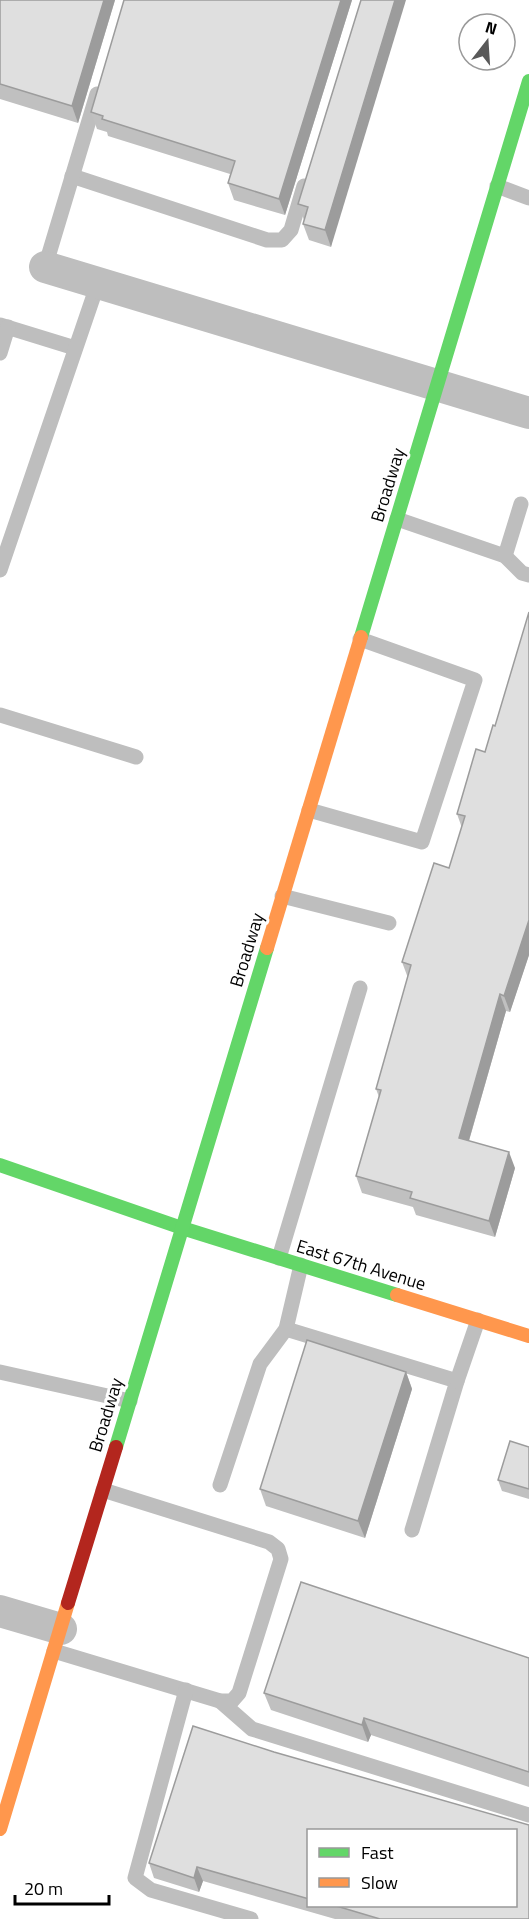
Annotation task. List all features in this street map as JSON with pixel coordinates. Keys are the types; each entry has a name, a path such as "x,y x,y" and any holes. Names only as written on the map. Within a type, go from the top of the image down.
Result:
{"main road":[{"name":"Broadway","path":"0,1829 529,81"},
{"name":"East 67th Avenue","path":"0,1165 182,1228 529,1336"}],"street":[{"path":"45,267 529,413"},
{"path":"0,1611 57,1640"}],"lane":[{"path":"45,267 102,77"},
{"path":"72,176 267,240 282,240 291,230 308,175"},
{"path":"497,186 529,198"},
{"path":"0,570 98,283"},
{"path":"0,353 4,326 75,348"},
{"path":"505,556 520,504"},
{"path":"397,519 505,556 522,573 529,574"},
{"path":"309,810 422,842 475,681 360,639"},
{"path":"0,715 136,757"},
{"path":"282,896 389,923"},
{"path":"279,1258 360,988"},
{"path":"220,1485 260,1364 286,1329 301,1265"},
{"path":"412,1530 478,1320"},
{"path":"286,1329 457,1381"},
{"path":"0,1372 130,1401"},
{"path":"57,1640 186,1690 220,1701 232,1701 239,1693 281,1559 278,1548 269,1542 103,1490"},
{"path":"186,1690 135,1878 151,1890 251,1919"},
{"path":"220,1701 252,1729 529,1815"}],"building":[{"path":"0,0 104,0 72,106 0,84"},
{"path":"124,0 341,0 279,199 228,183 235,161 102,119 103,116 91,112"},
{"path":"361,0 395,0 325,230 303,224 308,207 298,204"},
{"path":"529,612 529,920 504,996 500,994 459,1138 509,1152 489,1221 410,1198 412,1192 356,1176 381,1090 376,1089 411,965 402,962 434,863 449,868 465,816 457,814 476,749 485,752"},
{"path":"307,1340 406,1372 358,1521 260,1489"},
{"path":"510,1441 529,1447 529,1489 498,1480"},
{"path":"301,1582 529,1658 529,1772 364,1718 362,1725 264,1693"},
{"path":"193,1726 274,1752 529,1825 529,1919 380,1919 340,1907 517,1907 517,1829 307,1829 307,1898 197,1867 194,1878 149,1863"}],"traffic: fast":[{"path":"361,637 529,81"},
{"path":"116,1447 267,948"},
{"path":"0,1165 182,1228 397,1295"}],"traffic: slow":[{"path":"267,948 361,637"},
{"path":"397,1295 529,1336"},
{"path":"0,1829 68,1603"}],"traffic: jam":[{"path":"68,1603 116,1447"}]}
